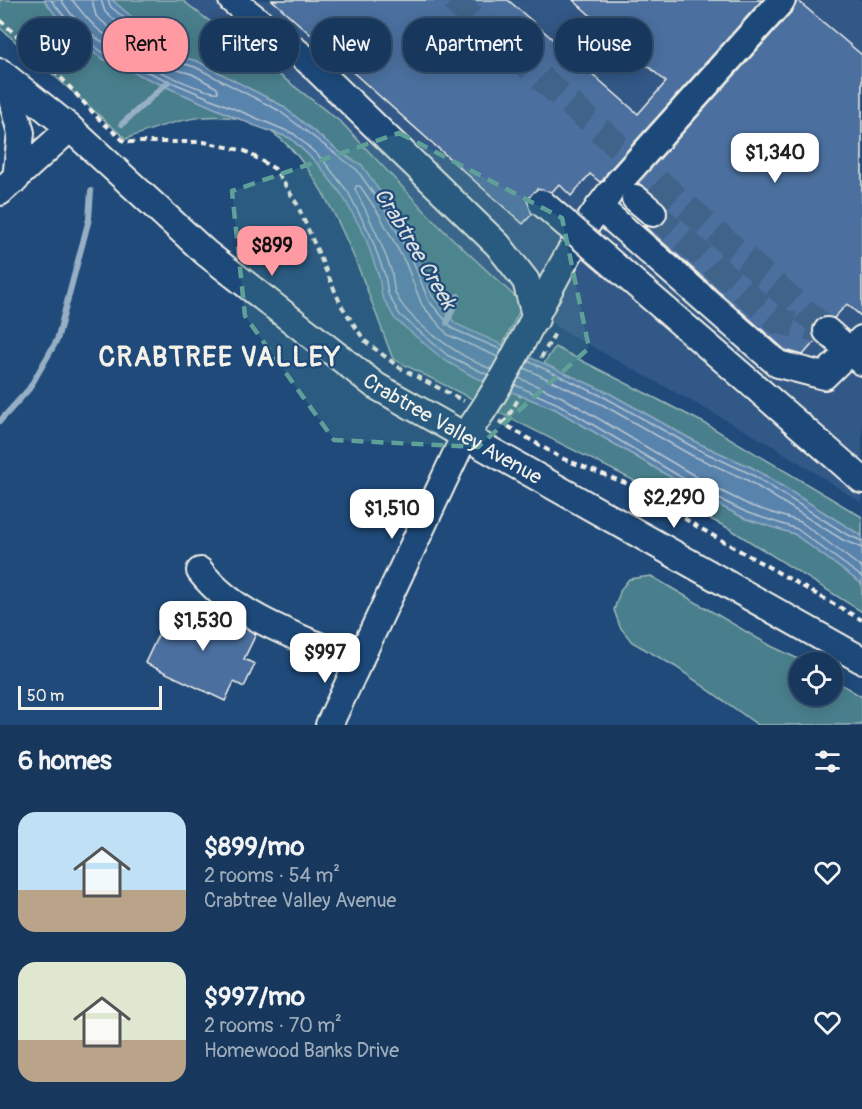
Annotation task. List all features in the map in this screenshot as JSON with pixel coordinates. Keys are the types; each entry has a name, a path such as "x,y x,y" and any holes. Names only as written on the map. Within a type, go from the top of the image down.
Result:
{"street":[{"path":"232,0 307,60 498,245 526,281 536,319"},
{"path":"329,725 464,437 483,413 561,271 623,199 782,0"},
{"path":"3,75 21,133 8,185"},
{"name":"Crabtree Valley Avenue","path":"3,75 70,128 206,253 376,386 862,660"},
{"path":"8,185 70,128"},
{"path":"623,199 778,364 824,376 858,351 827,331"},
{"path":"542,202 862,480"},
{"path":"200,571 215,590 238,608 359,662"}],"path":[{"path":"0,20 53,69 99,119 125,142 204,142 245,152 275,169 297,204 341,305 365,341 400,368 464,401"},
{"path":"504,424 561,458 633,486 698,527 862,620"}],"highlighted area":[{"path":"399,133 562,218 589,348 478,447 334,440 245,316 232,191"}],"shaded area":[{"path":"173,0 862,0 862,503 771,445 558,328 425,225 254,72 299,72 299,18 200,18 200,24"}],"green space":[{"path":"0,0 182,0 205,18 200,18 200,72 276,72 342,123 439,226 523,304 501,348 538,372 555,347 706,424 862,517 862,612 730,529 393,359 357,266 325,197 306,167 286,143 263,127 229,117 194,118 126,139 50,72 91,72 91,18 18,18 18,44 0,28"},
{"path":"651,576 789,654 789,706 843,706 843,685 862,697 862,725 758,725 676,667 632,642 620,627 614,610 621,589 629,579"}],"water":[{"path":"44,0 112,0 133,18 103,18 103,59 91,51 91,18 58,18"},
{"path":"188,59 200,63 200,72 218,72 281,105 341,153 362,165 390,207 418,258 432,296 456,324 609,393 698,443 753,468 862,536 862,584 794,534 746,519 711,501 555,409 474,377 444,360 395,319 382,296 379,277 365,236 342,195 318,164 290,138 253,125 133,72 188,72"}],"building":[{"path":"272,0 508,0 529,18 403,18 403,72 543,72 543,31 555,41 555,72 590,72 638,114 666,82 652,70 652,18 593,18 573,0 762,0 603,180 600,182 590,174 571,196 559,184 552,192 537,189 527,200 532,214 523,224 353,72 391,72 391,18 311,18 311,35 299,24 299,18 292,18"},
{"path":"797,0 862,55 862,317 847,304 834,318 822,317 812,327 816,340 803,355 785,350 644,226 658,227 664,223 667,208 663,201 638,183 793,10"},
{"path":"182,607 203,618 214,618 233,626 235,622 256,634 244,659 255,664 244,687 234,682 225,701 145,663 169,612 177,616"}],"waterway":[{"path":"122,124 168,82"},
{"path":"0,421 29,389 57,340 89,219 91,191"},
{"name":"Crabtree Creek","path":"447,323 458,296"}],"tunnel":[{"path":"453,0 827,331"},
{"path":"653,213 777,321 827,331"}],"district":[{"name":"CRABTREE VALLEY","path":"220,357"}]}
